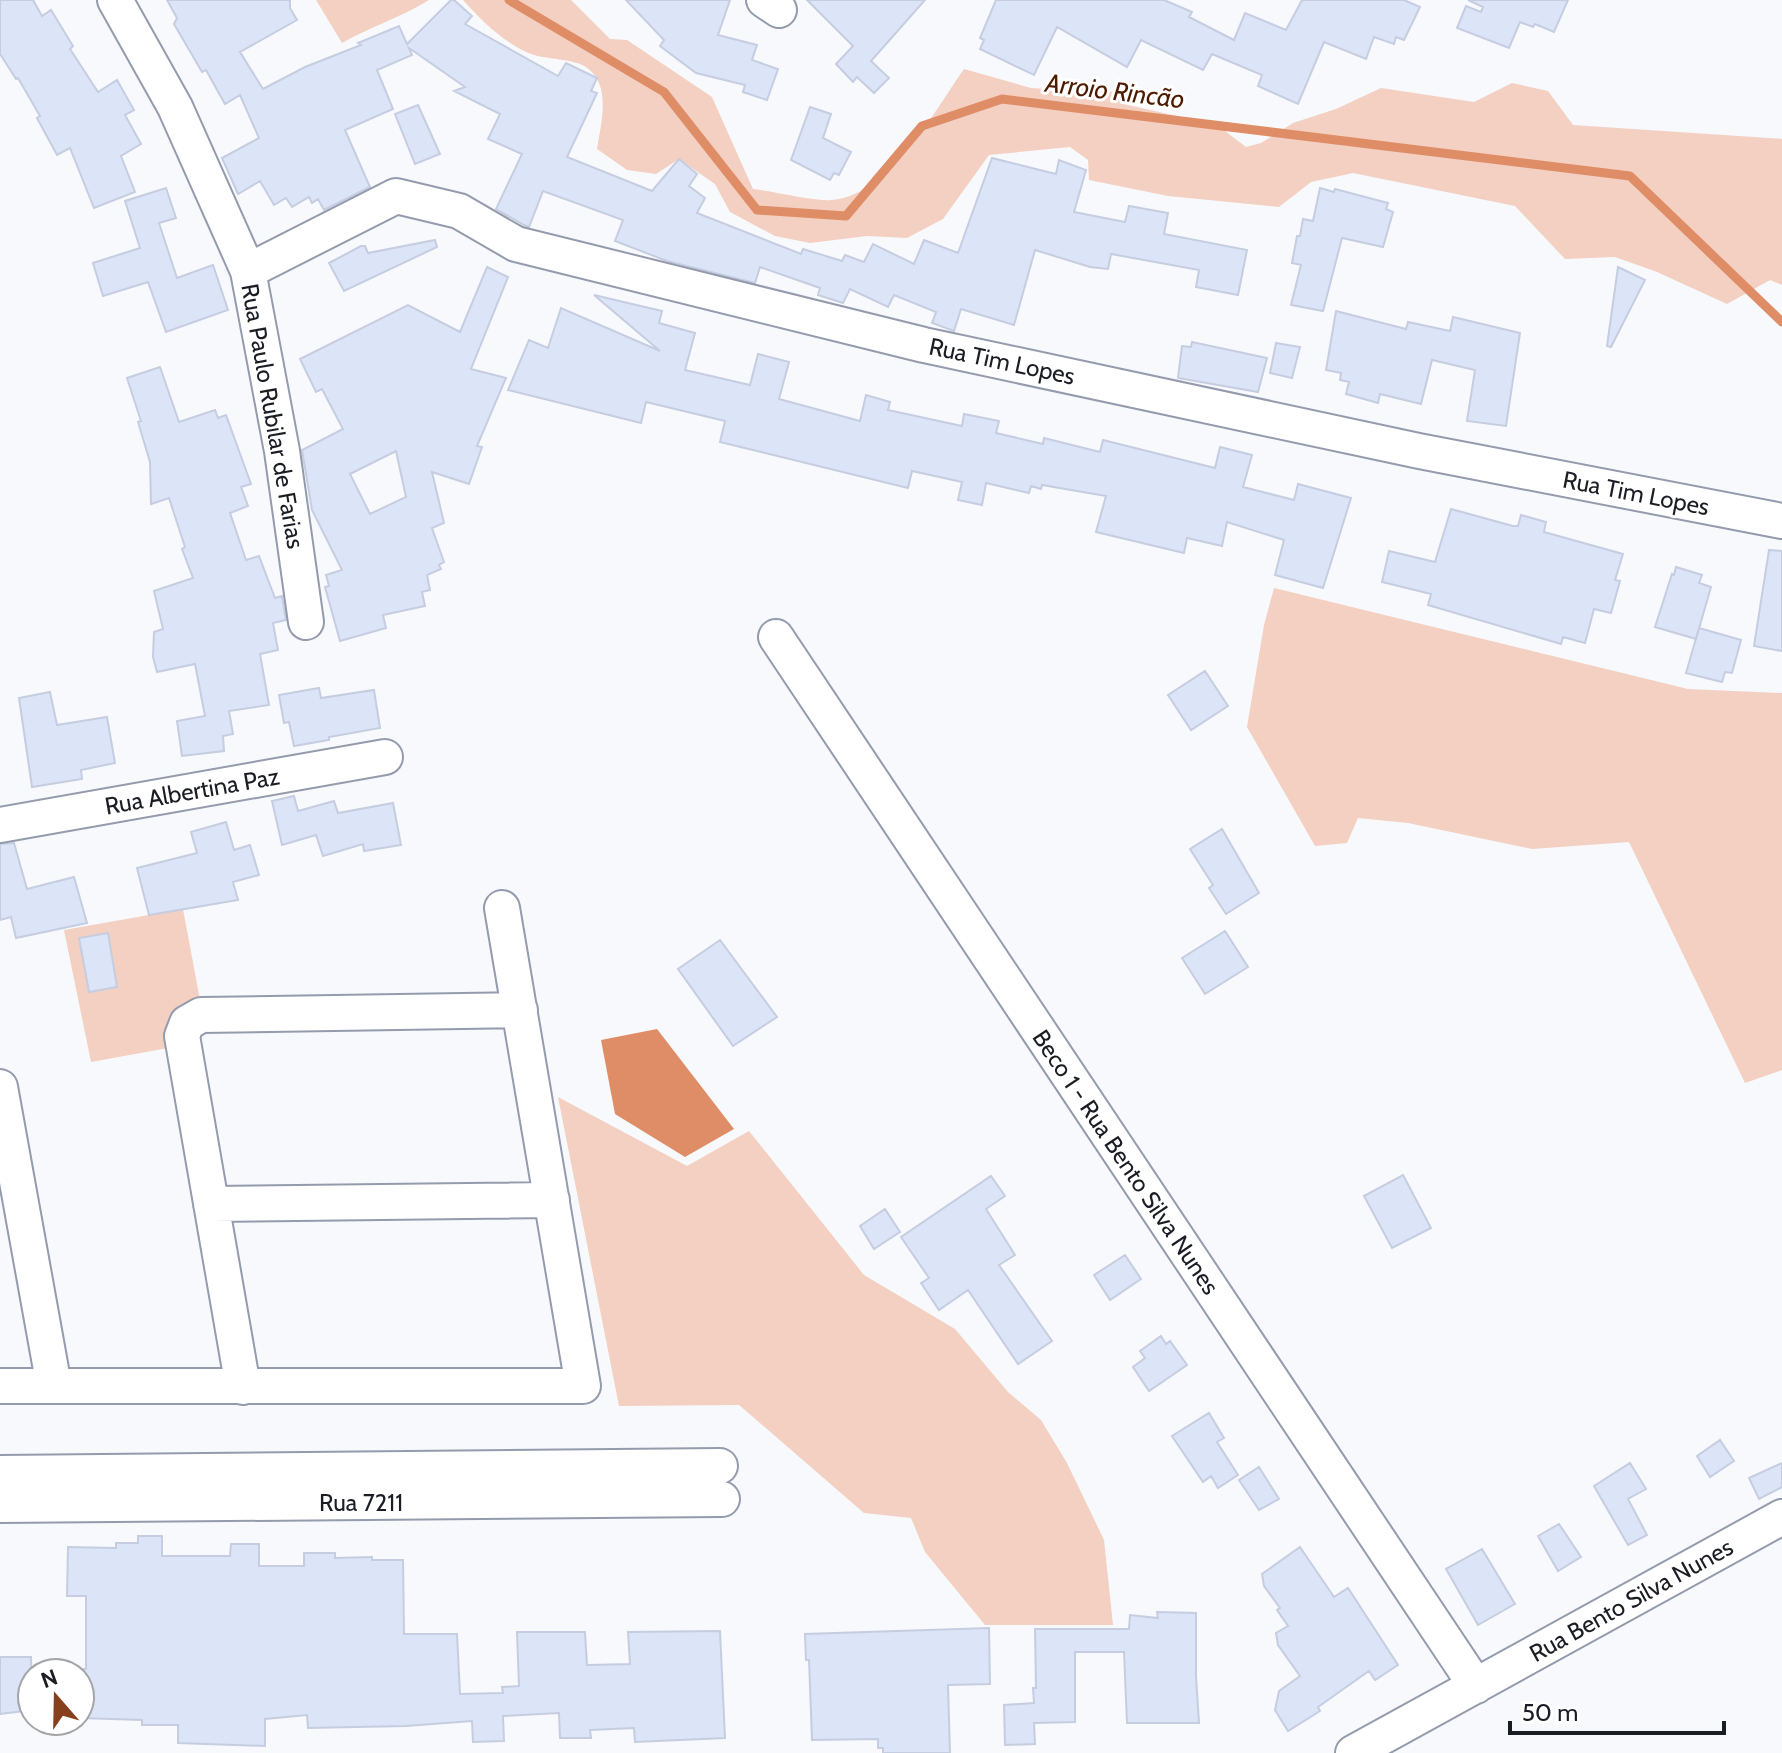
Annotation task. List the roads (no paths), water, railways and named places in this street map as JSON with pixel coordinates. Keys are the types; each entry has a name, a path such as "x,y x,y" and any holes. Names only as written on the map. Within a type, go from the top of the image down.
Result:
{"street":[{"name":"Rua Paulo Rubilar de Farias","path":"115,0 175,107 248,271 282,451 306,622"},
{"name":"Rua Tim Lopes","path":"248,271 396,196 459,211 516,244 924,345 1419,451 1782,521"},
{"name":"Beco 1 - Rua Bento Silva Nunes","path":"776,637 1476,1686"},
{"name":"Rua Albertina Paz","path":"0,825 385,757"},
{"path":"0,1386 583,1386 502,908"},
{"path":"243,1387 182,1036 187,1023 201,1015 520,1010"},
{"path":"0,1087 54,1386"},
{"path":"211,1204 552,1200"},
{"name":"Rua 7211","path":"0,1473 721,1482 0,1505"},
{"name":"Rua Bento Silva Nunes","path":"1353,1753 1782,1517"}],"waterway":[{"name":"Arroio Rincão","path":"509,0 664,92 757,210 846,216 922,126 1002,99 1630,176 1782,322"}]}
